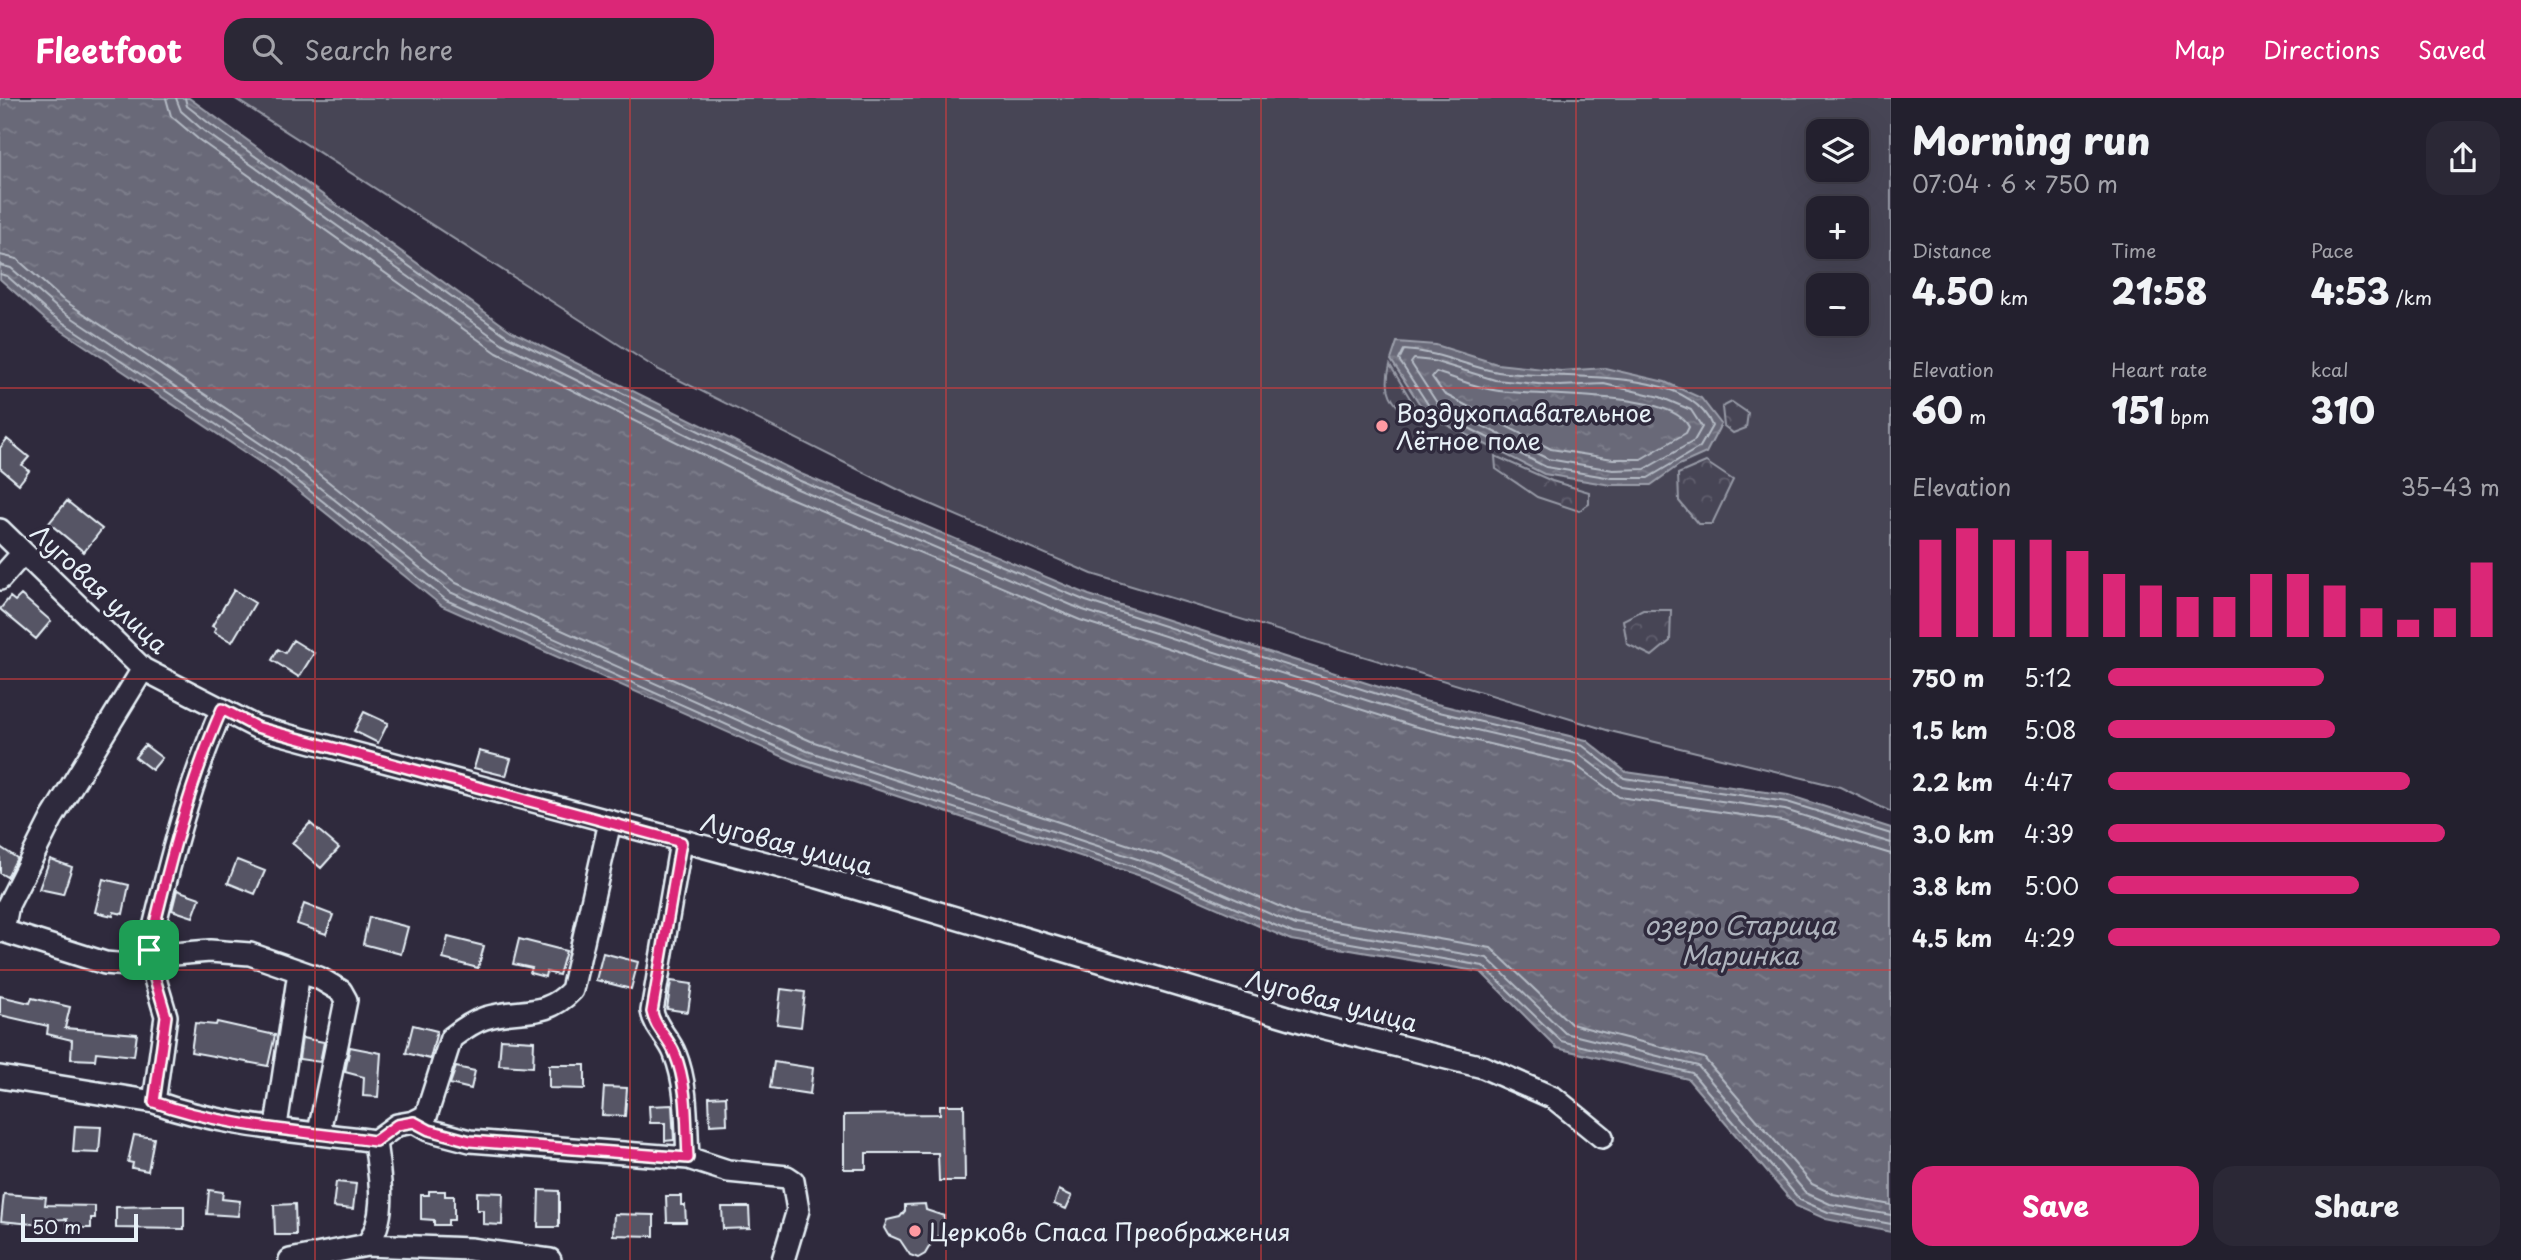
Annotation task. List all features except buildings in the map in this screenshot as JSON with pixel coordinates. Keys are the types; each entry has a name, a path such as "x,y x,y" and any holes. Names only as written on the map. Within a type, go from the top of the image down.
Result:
{"street":[{"name":"Луговая улица","path":"0,530 143,669 256,727 818,877 1321,1027 1483,1067 1554,1098 1602,1137"},
{"path":"0,579 23,553"},
{"path":"143,669 52,818 8,905 1,931 105,963 152,967 173,954 210,951 250,954 319,978 341,991 346,1000 326,1134"},
{"path":"154,1102 166,1016 149,950 164,887 209,738 222,709"},
{"path":"0,1077 154,1102 176,1110 375,1141 397,1125 414,1122 426,1116 451,1038 486,1017 545,1010 561,1002 572,990 610,822"},
{"path":"681,842 652,1012 654,1023 675,1052 681,1072 688,1158"},
{"path":"276,1126 299,972"},
{"path":"414,1122 429,1130 470,1141 688,1158 728,1171 787,1177 793,1181 799,1210 783,1260"},
{"path":"367,1245 379,1229 381,1191 375,1141"},
{"path":"290,1260 367,1245 470,1249 550,1260"}],"green space":[{"name":"Воздухоплавательное Лётное поле","path":"234,98 1891,98 1891,812 1840,787 1610,731 1092,574 909,495 657,369"},
{"path":"1390,365 1417,410 1402,411 1393,401 1388,384"},
{"path":"1732,402 1748,413 1746,428 1733,433 1724,426 1722,407"},
{"path":"1495,456 1552,481 1589,492 1589,504 1579,511 1537,497 1496,469"},
{"path":"1706,462 1733,480 1712,524 1698,524 1679,501 1678,474"},
{"path":"1643,610 1671,610 1670,641 1652,656 1627,644 1623,620"}],"water":[{"name":"озеро Старица Маринка","path":"0,98 189,98 511,331 801,474 1089,595 1420,700 1586,740 1626,772 1788,795 1891,828 1891,1232 1826,1219 1796,1206 1688,1079 1557,1048 1481,972 1291,940 1153,880 802,765 442,606 276,473 46,320 0,279"},
{"path":"1397,342 1436,345 1497,364 1561,371 1605,368 1665,382 1701,398 1721,424 1706,453 1679,465 1651,485 1611,485 1544,474 1427,415 1391,360"}],"place":[{"name":"Воздухоплавательное Лётное поле","path":"1382,426"},
{"name":"Церковь Спаса Преображения","path":"915,1231"}],"route":[{"path":"222,709 256,727 681,842 652,1012 654,1023 675,1052 681,1072 688,1158 531,1143 508,1145 470,1141 429,1130 414,1122 397,1125 375,1141 230,1121 176,1110 154,1102 166,1016 148,955 149,950 179,834 209,738 222,709"}]}
